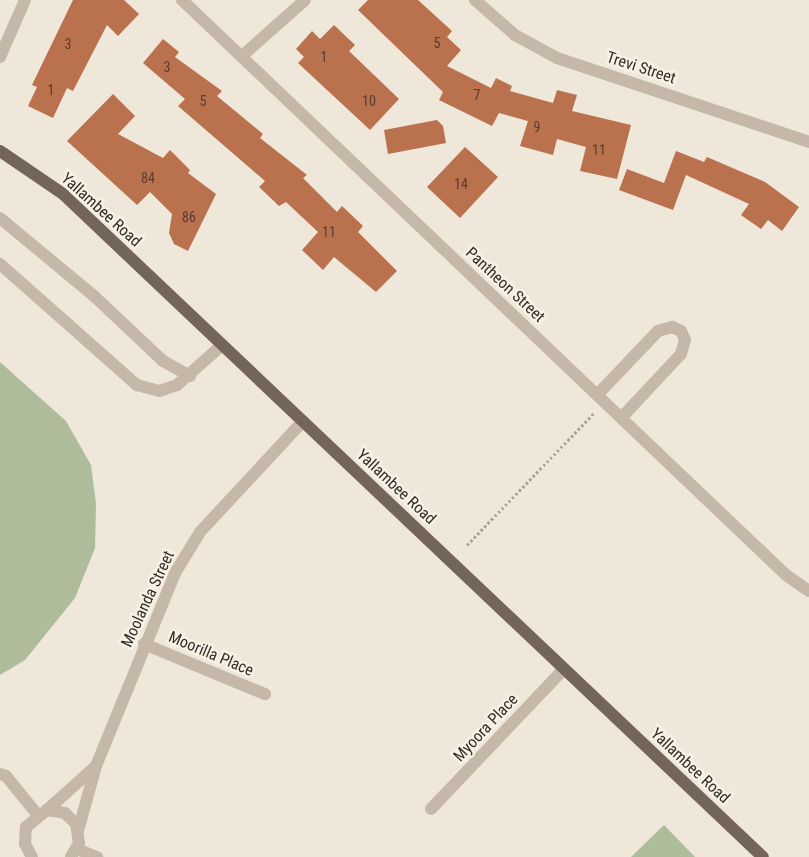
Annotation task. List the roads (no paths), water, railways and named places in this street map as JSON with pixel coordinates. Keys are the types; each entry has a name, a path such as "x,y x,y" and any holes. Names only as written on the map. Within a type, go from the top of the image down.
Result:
{"main road":[{"name":"Yallambee Road","path":"0,151 63,194 763,857"}],"street":[{"path":"0,57 25,0"},
{"name":"Pantheon Street","path":"182,0 602,397 786,575 809,591"},
{"path":"242,56 305,0"},
{"name":"Trevi Street","path":"475,0 515,35 557,58 809,142"},
{"path":"0,218 73,277 163,361 190,376"},
{"path":"0,264 137,385 159,391 190,376 222,345"},
{"path":"602,397 658,331 672,327 680,331 684,340 681,354 622,417"},
{"name":"Moolanda Street","path":"74,853 78,831 96,766 144,644 175,573 200,532 303,422"},
{"name":"Moorilla Place","path":"144,644 265,694"},
{"name":"Myoora Place","path":"432,809 564,669"},
{"name":"Moolanda Street","path":"32,857 24,836 42,812 96,766"},
{"path":"0,774 6,776 42,812 65,813 78,831"},
{"path":"74,853 97,857"}]}
